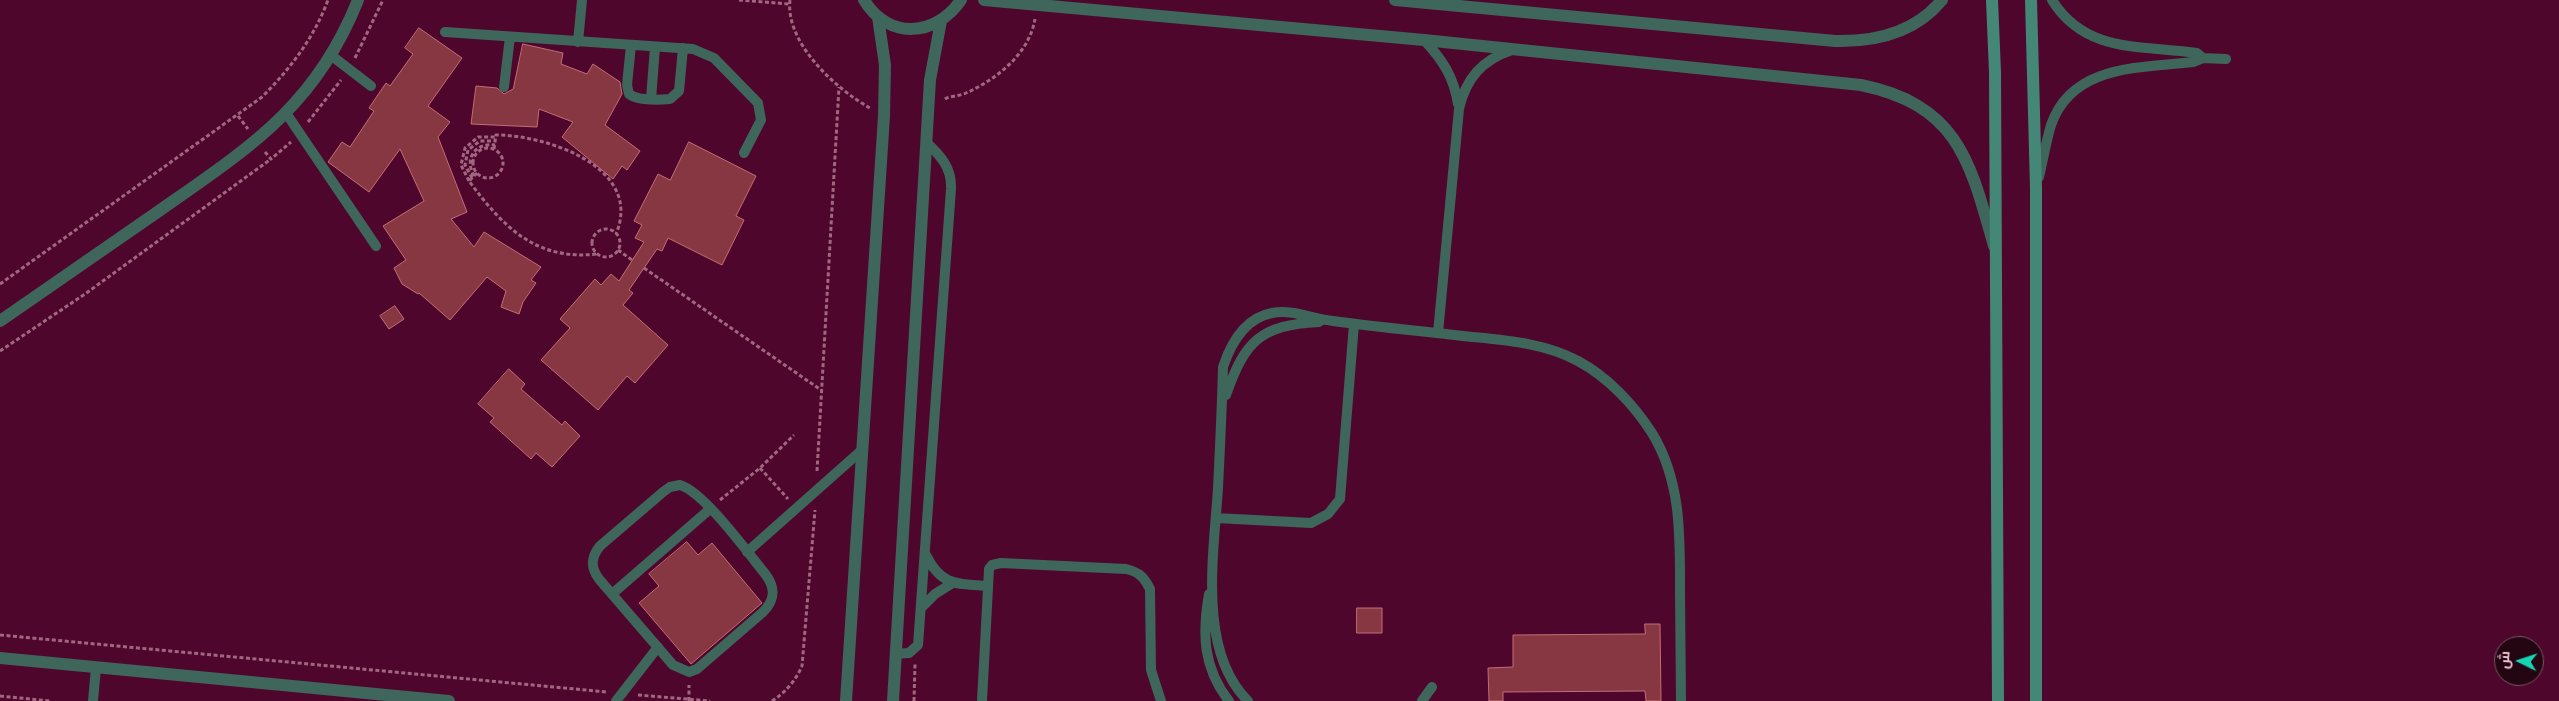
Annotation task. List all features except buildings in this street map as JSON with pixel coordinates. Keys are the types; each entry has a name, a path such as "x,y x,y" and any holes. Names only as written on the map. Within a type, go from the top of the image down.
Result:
{"main road":[{"path":"1992,0 1995,72 1998,701"},
{"path":"2031,0 2036,188 2036,701"}],"street":[{"path":"0,321 257,141 286,113 319,76 332,56 358,0"},
{"path":"864,0 878,17 893,26 909,29 926,28 941,21 953,12 961,0"},
{"path":"984,0 1424,40 1861,85 1885,90 1907,98 1934,116 1946,128 1961,149 1973,172 1996,253"},
{"path":"1395,0 1834,41 1863,42 1890,36 1916,23 1942,0"},
{"path":"846,701 884,116 885,65 878,17"},
{"path":"893,701 928,107 931,65 941,21"},
{"path":"0,658 373,698 449,701"},
{"path":"836,701 847,686"}],"lane":[{"path":"578,42 582,0"},
{"path":"2052,0 2070,23 2081,32 2101,41 2197,53 2203,58"},
{"path":"445,32 683,48 704,52 714,58 758,103 761,120 744,153"},
{"path":"504,88 510,37"},
{"path":"1424,40 1445,64 1456,93 1459,109"},
{"path":"631,45 627,89 633,97 651,99 670,99 679,91 683,48"},
{"path":"651,99 655,47"},
{"path":"1438,333 1459,109 1463,92 1471,77 1482,64 1497,55 1513,50"},
{"path":"332,56 371,86"},
{"path":"2036,188 2052,123 2062,103 2078,86 2098,75 2121,70 2197,61 2203,58 2226,59"},
{"path":"286,113 376,246"},
{"path":"895,654 909,653 915,650 918,645 952,180 946,163 926,142"},
{"path":"1229,701 1211,672 1206,654 1204,634 1212,573 1216,518 1223,401 1223,367 1229,349 1240,333 1254,321 1271,313 1289,312 1330,321 1514,342 1548,348 1579,361 1607,380 1630,404 1652,433 1668,466 1677,500 1680,536 1681,701"},
{"path":"1223,401 1244,352 1256,340 1271,330 1287,324 1330,321"},
{"path":"1216,518 1311,523 1328,514 1340,499 1354,324"},
{"path":"747,552 862,450"},
{"path":"680,485 689,488 710,508 747,552 772,583 774,594 767,608 697,670 689,672 680,670 658,647 593,571 592,562 594,553 600,546 670,487 680,485"},
{"path":"612,594 710,508"},
{"path":"925,554 935,571 951,584"},
{"path":"982,701 988,586 990,569 996,563 1109,568 1136,572 1145,579 1150,589 1152,670 1161,701"},
{"path":"1212,573 1215,631 1220,651 1230,675 1248,701"},
{"path":"921,608 935,594 951,584 988,586"},
{"path":"619,697 658,647"},
{"path":"94,701 96,668"},
{"path":"1422,701 1432,687"}],"path":[{"path":"0,284 262,97 279,81 306,45 328,0"},
{"path":"739,0 789,2 789,13 798,39 839,87 860,103 884,116"},
{"path":"928,107 944,108 946,98 960,96 987,84 1003,71 1020,52 1035,23 1038,4"},
{"path":"772,701 786,691 802,666 816,491 839,87"},
{"path":"495,143 476,154 473,165 477,173 484,178 490,178 500,172 503,161 495,143 496,135 513,135 548,142 565,149 597,169 611,182 619,197 621,216 616,234"},
{"path":"495,143 478,137 465,148 461,166 472,179 493,213 518,235 532,243 561,254 597,254 608,257 618,250 619,239 616,234 606,229 596,234 592,244 597,254"},
{"path":"472,179 469,165 472,153 482,145 495,143"},
{"path":"0,351 85,294 271,159"},
{"path":"472,179 477,173"},
{"path":"618,250 632,260"},
{"path":"644,268 821,391"},
{"path":"710,508 760,468 794,435"},
{"path":"760,468 796,508"},
{"path":"0,635 619,697 710,701"},
{"path":"914,701 915,650"},
{"path":"0,696 50,701"},
{"path":"9,697 11,701"}]}
